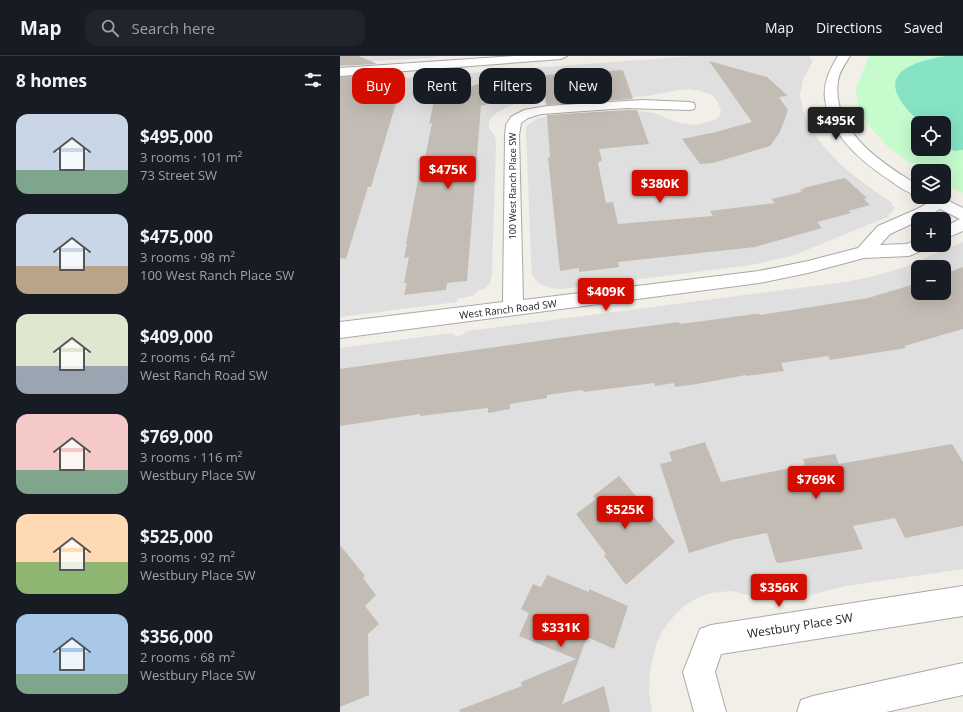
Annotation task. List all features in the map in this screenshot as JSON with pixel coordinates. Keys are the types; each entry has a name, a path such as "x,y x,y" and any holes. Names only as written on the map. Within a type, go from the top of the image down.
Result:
{"street":[{"path":"340,72 462,60 561,56"},
{"path":"844,56 832,80 830,92 832,108 836,118 852,141 863,152 884,169 911,186"},
{"name":"100 West Ranch Place SW","path":"513,308 512,126 516,119 524,114 535,111 613,104 689,106"},
{"path":"864,252 884,230 924,213 931,204"},
{"path":"942,204 963,214"},
{"path":"951,230 963,224"},
{"name":"West Ranch Road SW","path":"340,330 759,277 814,266 864,252 911,249"},
{"name":"Westbury Place SW","path":"710,712 699,672 711,640 963,601"},
{"path":"813,712 963,679"}],"shaded area":[{"path":"340,56 440,56 431,58 372,62"},
{"path":"694,56 809,56 813,61 803,79 800,96 803,110 811,130 841,165 866,185 891,202 895,207 892,212 888,214 890,216 792,256 751,265 562,289 551,288 538,283 532,275 526,128 528,125 537,119 547,116 631,110 654,113 679,123 696,125 715,120 719,117 721,111 718,102 712,95 689,89 647,96 612,99 612,68 554,68 554,103 546,102 546,68 531,68"},
{"path":"479,72 479,104 516,104 499,111 489,122 489,128 495,136 496,144 492,275 490,283 485,289 479,290 472,296 457,299 457,302 340,317 340,83 352,82 352,104 405,104 405,78 413,77 413,104 471,104 471,73"},
{"path":"963,242 963,569 846,586 787,599 761,598 731,591 711,593 697,598 684,606 673,617 663,630 656,645 650,672 649,692 652,712 340,712 340,348 451,333 456,336 462,335 468,331 845,282 870,277 911,264 911,300 951,300 951,260 921,260 940,252 951,252 951,247"}],"green space":[{"path":"869,56 963,56 963,193 951,187 951,164 911,164 888,147 865,121 858,107 856,89"},
{"path":"947,56 963,56 963,150 954,151 951,149 951,116 914,116 898,96 895,86 897,77 904,70 929,59"}],"building":[{"path":"340,56 359,56 377,64 340,66"},
{"path":"709,61 767,77 788,96 779,97 788,110 780,132 770,146 713,163 700,164 682,139 716,132 752,122"},
{"path":"623,70 633,99 612,100 612,71"},
{"path":"554,74 554,104 560,104 546,105 546,75"},
{"path":"352,76 352,104 396,104 371,187 368,187 346,259 340,258 340,77"},
{"path":"479,84 479,104 488,104 481,106 467,281 447,283 446,290 404,295 407,283 404,283 409,257 404,258 406,244 419,174 422,173 432,123 429,124 433,104 471,104 471,86"},
{"path":"637,110 649,144 599,149 602,160 598,163 606,203 613,202 618,224 713,216 710,211 775,203 771,199 802,192 800,190 804,189 803,188 845,178 867,198 864,199 870,205 848,211 851,213 817,222 822,228 755,247 618,262 619,267 579,272 579,268 560,271 548,157 550,157 547,115"},
{"path":"963,267 963,329 904,346 906,348 830,360 828,356 781,363 784,371 746,375 675,387 674,383 655,386 654,383 547,395 547,398 510,404 510,409 488,413 488,408 420,416 420,414 340,426 340,369 679,322 680,324 754,314 760,315 868,298 911,285 911,300 951,300 951,271"},
{"path":"705,442 721,482 805,465 803,459 835,454 839,464 952,444 963,462 963,526 905,538 895,518 853,526 863,549 780,563 776,562 767,533 732,540 689,553 660,464 672,461 669,452"},
{"path":"619,476 675,542 626,585 604,556 606,554 576,514 596,499 593,496"},
{"path":"340,545 365,576 363,578 376,595 365,606 379,624 368,634 369,695 340,707"},
{"path":"547,575 589,592 589,589 628,606 614,649 587,637 562,704 604,686 610,712 460,712 459,710 522,686 521,682 576,659 519,636 529,613 521,609 533,584 541,587"}]}
